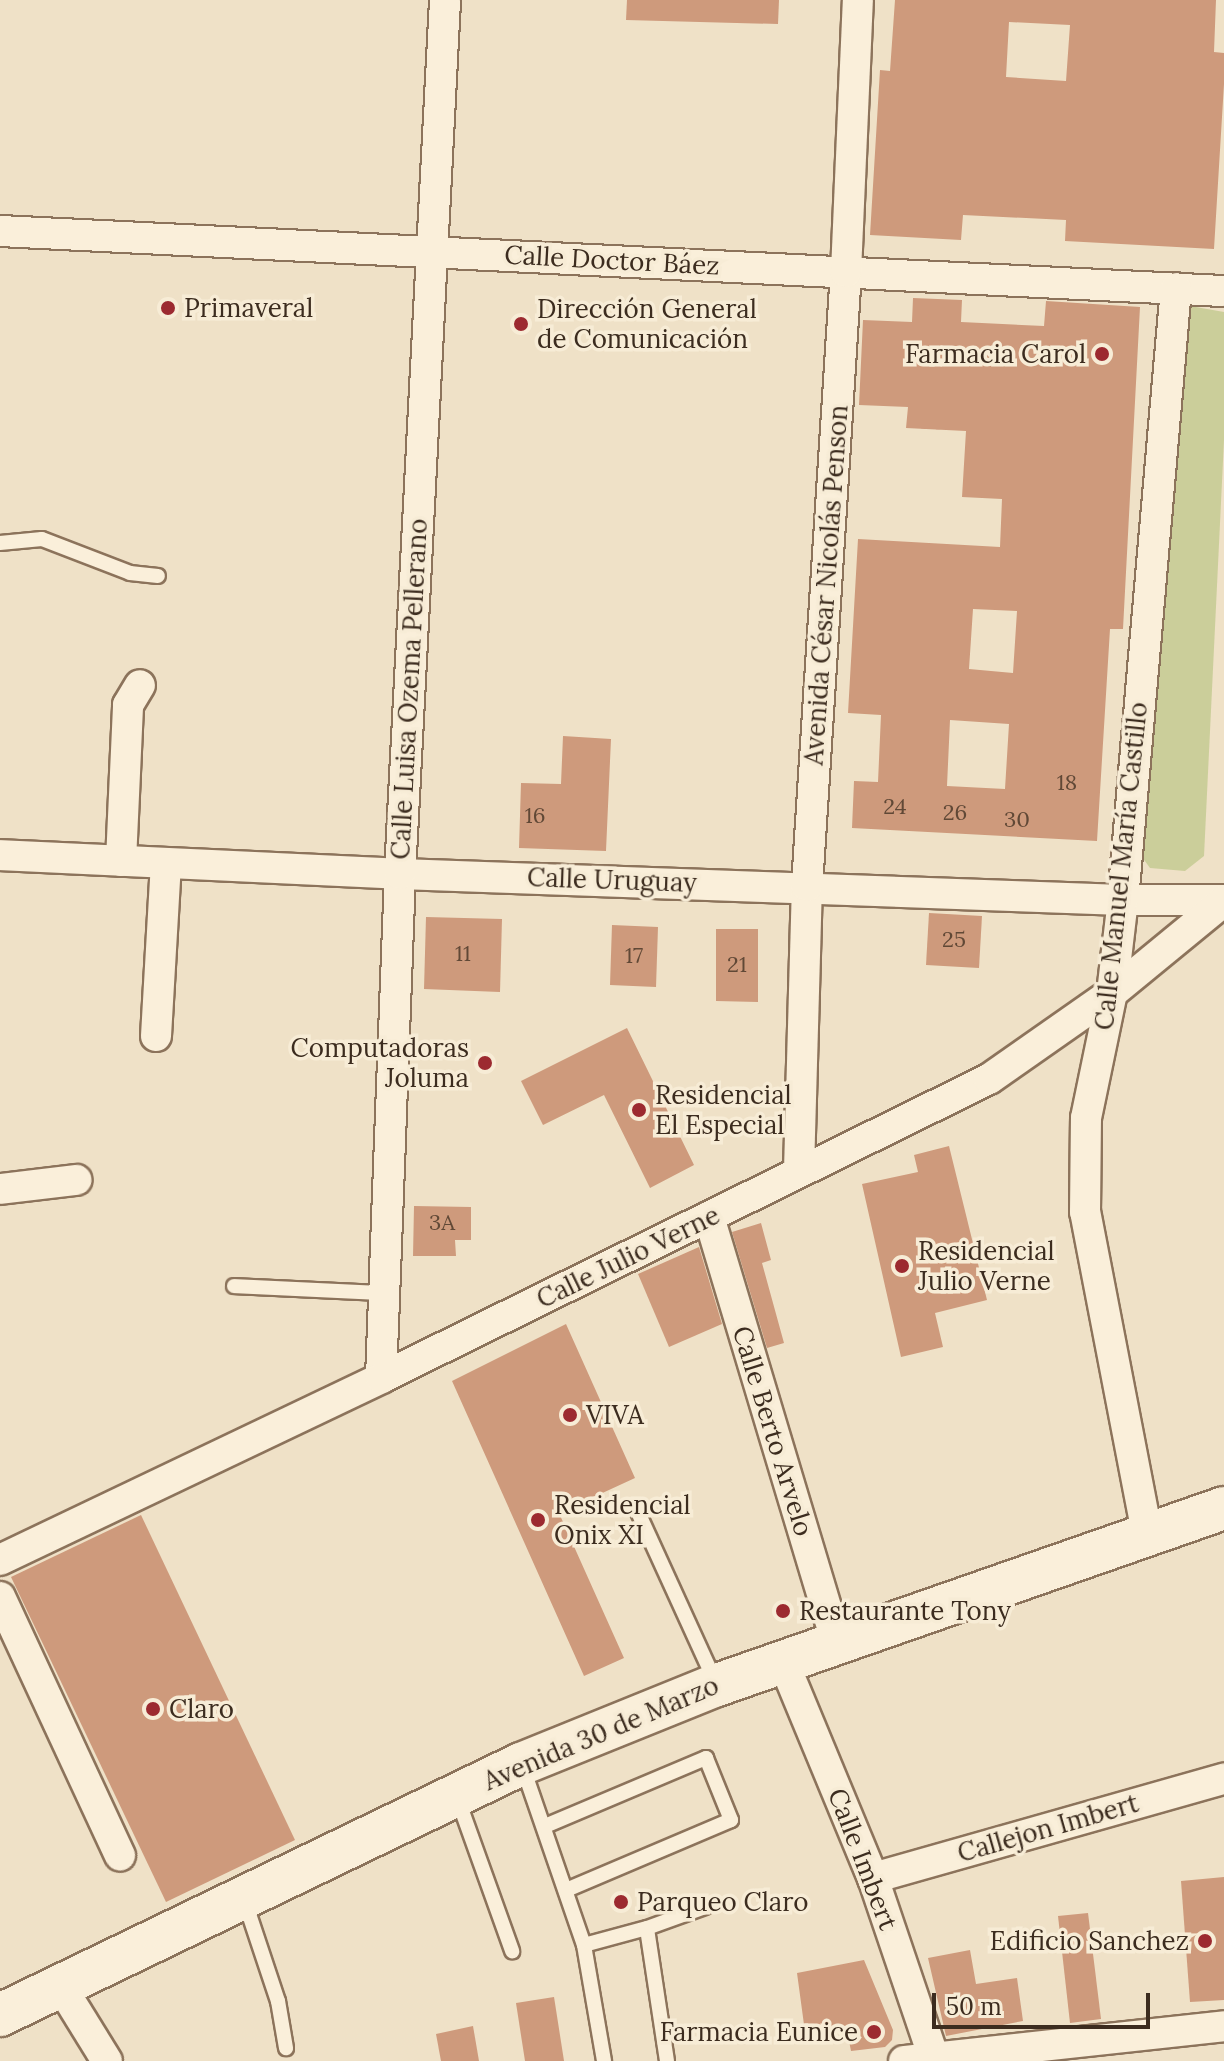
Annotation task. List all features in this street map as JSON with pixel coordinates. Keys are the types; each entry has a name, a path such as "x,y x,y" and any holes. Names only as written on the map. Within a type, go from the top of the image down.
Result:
{"main road":[{"name":"Avenida 30 de Marzo","path":"0,2015 243,1895 521,1764 717,1685 1224,1508"}],"street":[{"name":"Calle Luisa Ozema Pellerano","path":"381,1378 400,874 445,0"},
{"name":"Avenida César Nicolás Penson","path":"799,1170 807,886 846,272 858,0"},
{"name":"Calle Doctor Báez","path":"0,231 1224,291"},
{"name":"Calle Manuel María Castillo","path":"1147,1533 1085,1212 1086,1118 1112,993 1123,900 1176,288"},
{"path":"121,861 128,705 140,685"},
{"name":"Calle Uruguay","path":"0,855 400,874 1224,901"},
{"path":"156,1036 166,863"},
{"name":"Calle Julio Verne","path":"0,1560 381,1378 989,1079 1112,993 1224,901"},
{"path":"0,1189 76,1180"},
{"name":"Calle Berto Arvelo","path":"709,1217 837,1645"},
{"path":"0,1597 120,1855"},
{"name":"Calle Imbert","path":"783,1661 873,1878 935,2059"},
{"name":"Callejon Imbert","path":"873,1878 1224,1779"},
{"path":"60,1985 107,2061"},
{"path":"904,2061 1136,2048 1224,2026"}],"lane":[{"path":"0,543 42,539 130,573 158,576"},
{"path":"234,1286 384,1293"},
{"path":"637,1510 717,1685"},
{"path":"545,1826 706,1758 731,1820 566,1890"},
{"path":"521,1764 584,1945 604,2061"},
{"path":"456,1794 512,1951"},
{"path":"243,1895 275,1989 286,2048"},
{"path":"584,1945 647,1928 705,1907"},
{"path":"647,1928 667,2061"}],"green space":[{"path":"1190,306 1224,312 1224,440 1204,856 1185,871 1150,868 1142,857 1184,312"}],"building":[{"path":"627,0 779,0 778,24 626,20"},
{"path":"895,0 1216,0 1214,52 1224,53 1224,84 1214,249 1065,241 1066,220 963,215 961,240 870,235 880,70 890,71","holes":["1009,22 1070,25 1066,81 1006,77"]},
{"path":"913,298 962,300 961,322 1044,326 1046,301 1140,307 1123,629 1110,629 1097,841 852,828 854,781 878,782 881,715 848,713 858,539 1000,547 1002,499 962,497 966,431 906,428 908,407 859,405 863,320 912,322","holes":["973,609 1017,611 1013,673 969,669","950,720 1009,724 1005,789 947,786"]},
{"path":"563,736 611,739 606,851 519,848 521,783 561,784"},
{"path":"929,913 982,916 979,968 926,965"},
{"path":"426,917 502,919 500,992 424,989"},
{"path":"612,925 658,927 656,987 610,985"},
{"path":"716,929 758,929 758,1002 716,1001"},
{"name":"Residencial El Especial","path":"627,1028 694,1165 650,1188 604,1095 543,1125 521,1081"},
{"path":"949,1146 987,1300 935,1313 943,1347 901,1357 862,1184 918,1172 914,1155"},
{"path":"414,1206 471,1207 471,1240 455,1240 456,1256 413,1256"},
{"path":"761,1223 771,1260 762,1263 784,1343 767,1348 732,1232"},
{"path":"699,1247 722,1324 669,1347 638,1274"},
{"path":"566,1324 635,1478 559,1513 624,1658 584,1676 452,1381"},
{"name":"Claro","path":"141,1515 295,1840 166,1902 11,1577"},
{"name":"Edificio Sanchez","path":"1224,1877 1224,2000 1190,2002 1181,1881"},
{"path":"1088,1913 1101,2019 1070,2023 1058,1916"},
{"path":"970,1950 976,1984 1017,1978 1023,2021 946,2036 928,1958"},
{"path":"864,1960 893,2030 892,2040 885,2047 851,2051 846,2026 805,2032 797,1973"},
{"path":"554,1997 564,2061 525,2061 516,2003"},
{"path":"473,2026 479,2061 441,2061 436,2034"}],"place":[{"name":"Primaveral","path":"168,308"},
{"name":"Dirección General de Comunicación","path":"521,324"},
{"name":"Farmacia Carol","path":"1102,354"},
{"name":"Computadoras Joluma","path":"485,1063"},
{"name":"Residencial El Especial","path":"639,1110"},
{"name":"Residencial Julio Verne","path":"902,1266"},
{"name":"VIVA","path":"570,1415"},
{"name":"Residencial Onix XI","path":"538,1520"},
{"name":"Restaurante Tony","path":"783,1611"},
{"name":"Claro","path":"153,1709"},
{"name":"Parqueo Claro","path":"621,1902"},
{"name":"Edificio Sanchez","path":"1205,1941"},
{"name":"Farmacia Eunice","path":"874,2032"}]}
